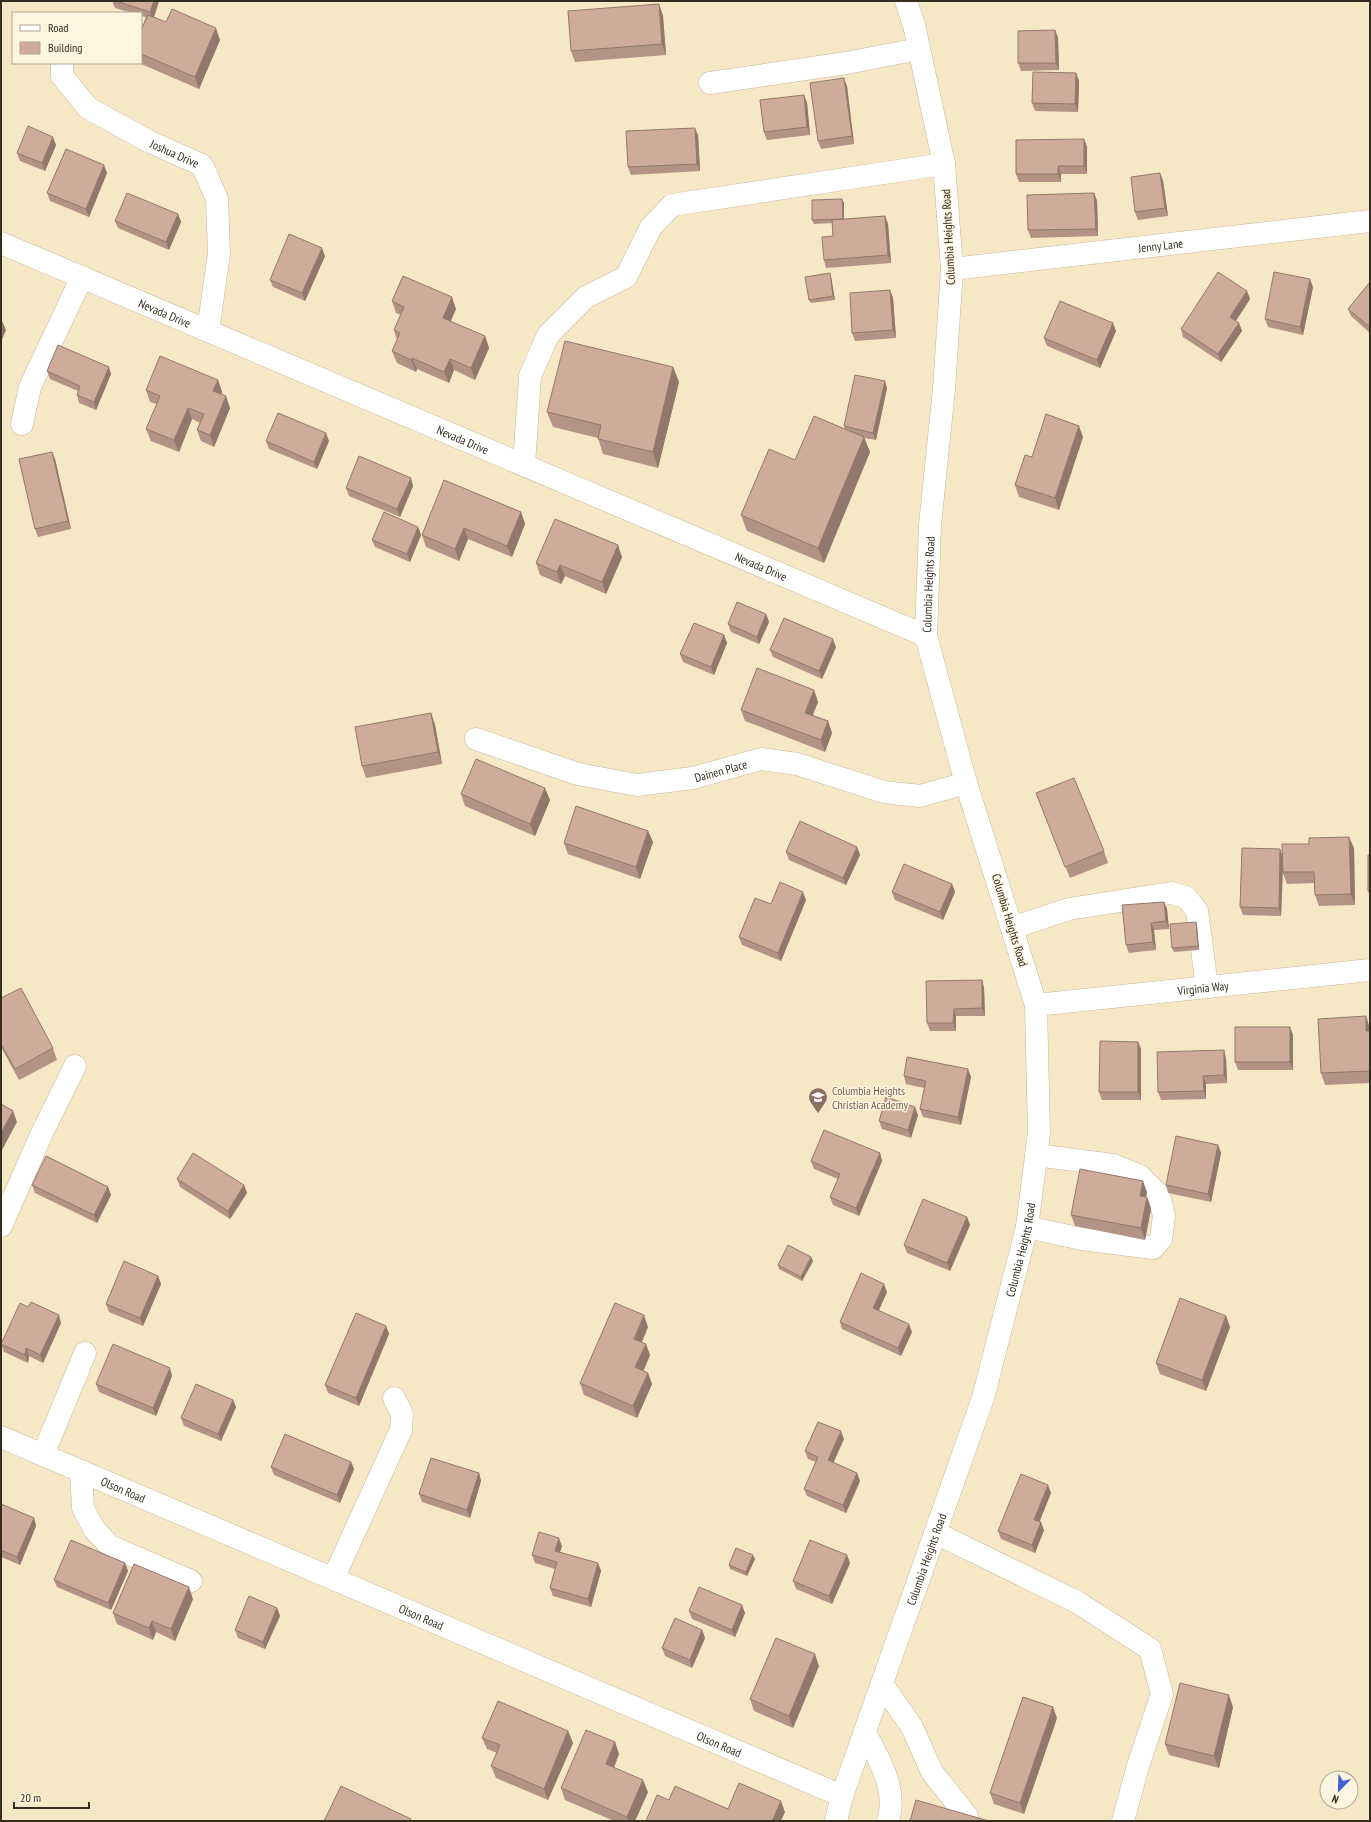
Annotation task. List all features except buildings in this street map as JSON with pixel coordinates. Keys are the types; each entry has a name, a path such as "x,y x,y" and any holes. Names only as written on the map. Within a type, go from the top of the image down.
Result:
{"street":[{"name":"Columbia Heights Road","path":"836,1821 842,1796 983,1398 1027,1228 1039,1133 1036,1005 966,783 926,636 930,525 944,389 952,269 944,164 914,25 906,1"},
{"path":"710,83 846,63 919,49"},
{"name":"Joshua Drive","path":"62,64 62,76 88,108 150,142 202,164 217,200 218,207 219,253 208,331"},
{"path":"524,465 530,376 548,335 586,297 626,277 651,227 672,205 944,164"},
{"name":"Jenny Lane","path":"952,269 1370,221"},
{"name":"Nevada Drive","path":"1,243 926,636"},
{"path":"22,424 30,387 82,277"},
{"name":"Dainen Place","path":"476,740 578,774 637,785 693,778 761,759 797,764 884,792 920,796 966,783"},
{"path":"1012,928 1069,909 1171,893 1186,897 1196,911 1207,987"},
{"name":"Virginia Way","path":"1036,1005 1370,970"},
{"path":"1,1226 42,1133 75,1066"},
{"path":"1027,1228 1082,1238 1153,1248 1161,1238 1164,1216 1159,1195 1140,1176 1113,1165 1036,1155"},
{"path":"43,1455 85,1353"},
{"path":"333,1579 401,1430 402,1414 394,1398"},
{"name":"Olson Road","path":"1,1437 842,1796"},
{"path":"81,1471 83,1508 94,1529 110,1546 191,1581"},
{"path":"936,1533 1077,1602 1150,1649 1162,1694 1138,1766 1123,1821"},
{"path":"882,1684 912,1727 932,1772 967,1816"},
{"path":"865,1732 889,1781 892,1807 888,1821"}],"place":[{"name":"Columbia Heights Christian Academy","path":"818,1114"}]}
